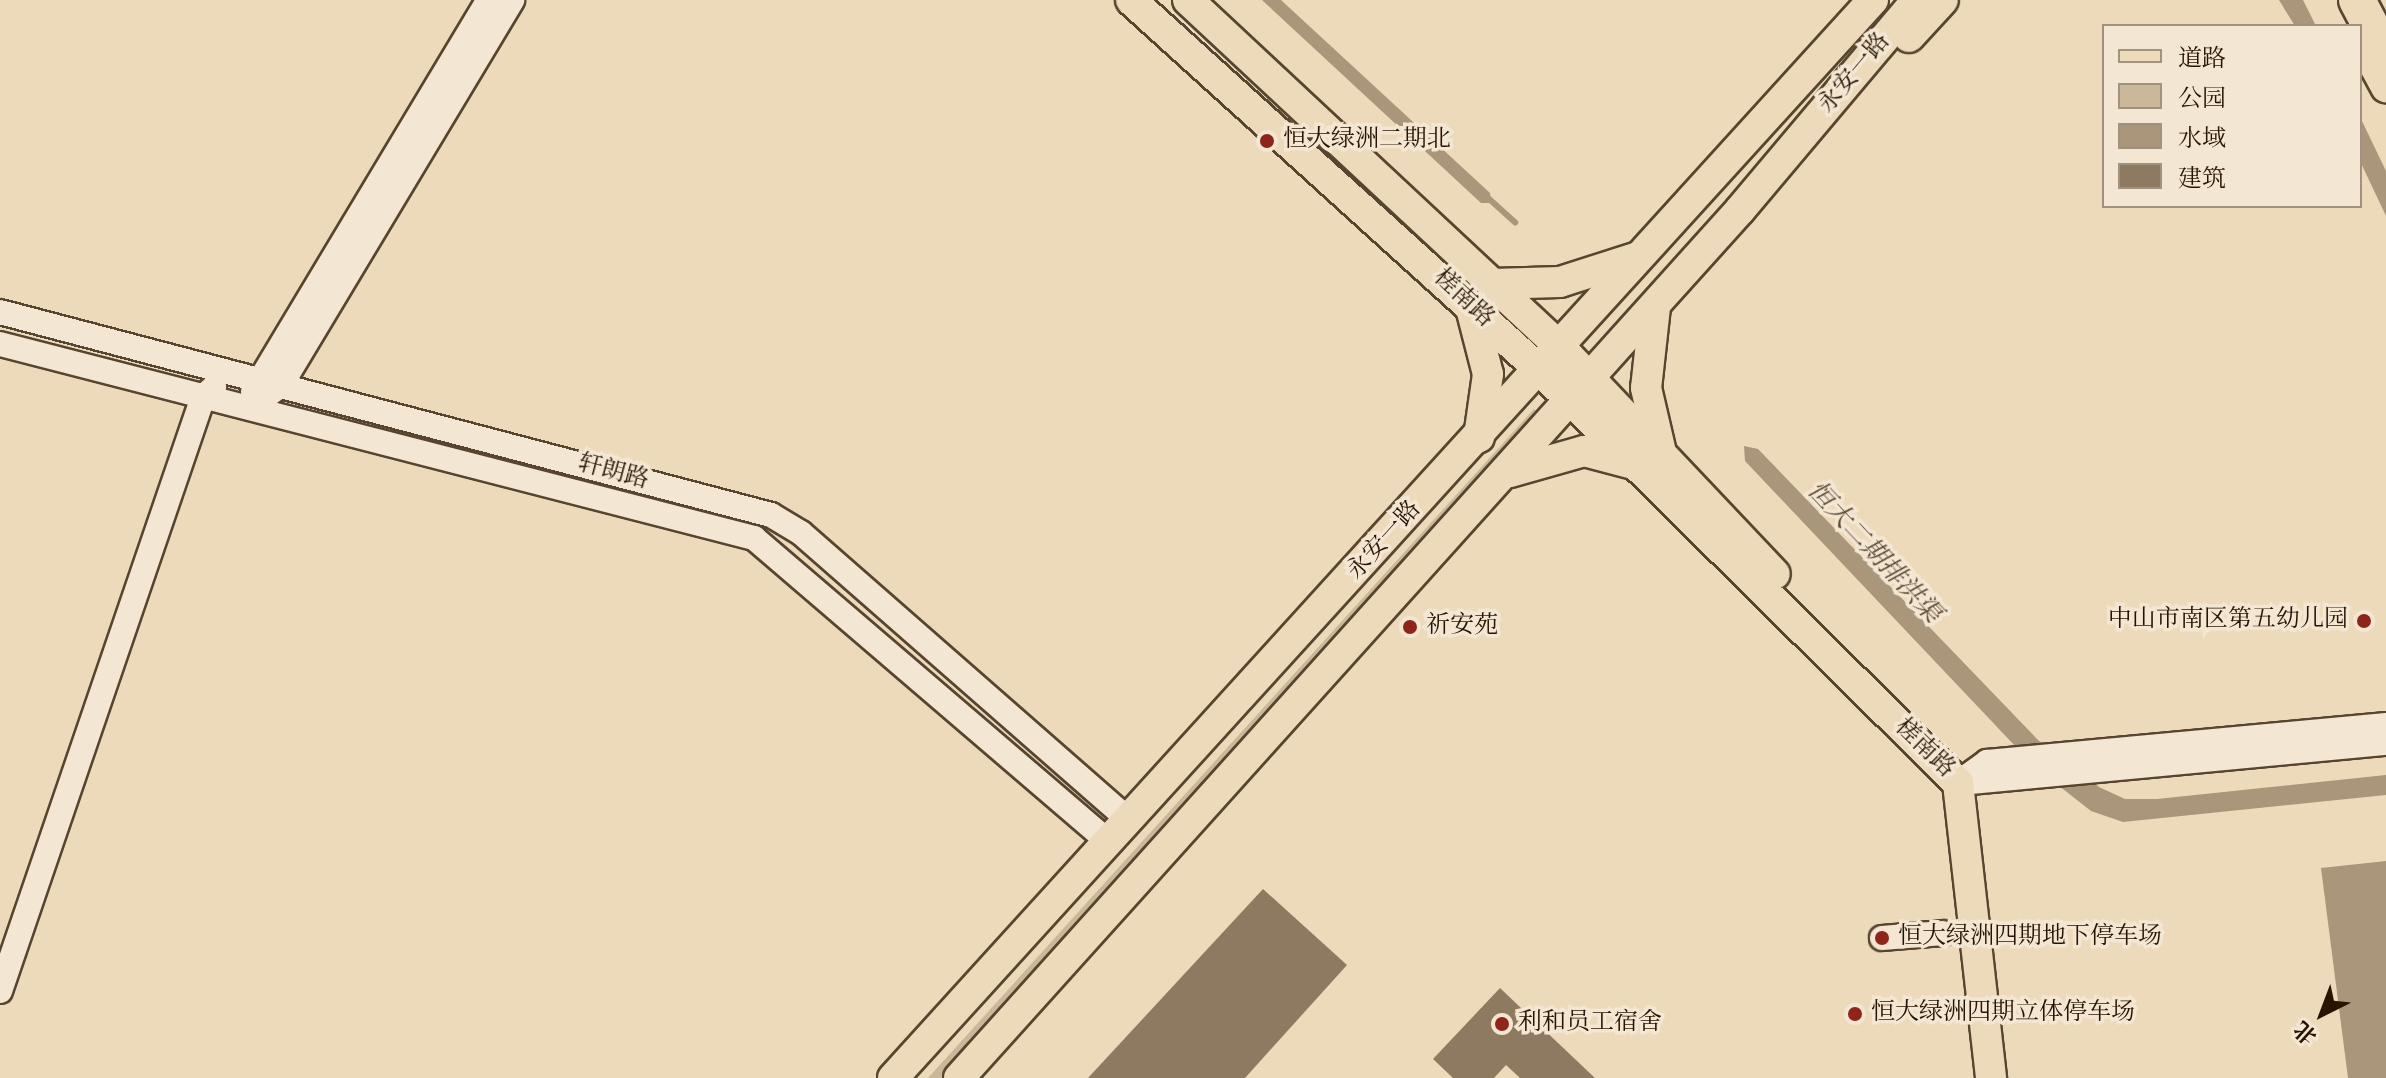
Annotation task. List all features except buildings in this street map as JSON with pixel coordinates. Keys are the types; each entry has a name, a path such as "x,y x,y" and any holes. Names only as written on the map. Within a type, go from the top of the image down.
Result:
{"highway":[{"path":"2357,0 2386,55"},
{"path":"2375,0 2386,22"}],"main road":[{"name":"槎南路","path":"1131,0 1541,371 1580,388"},
{"name":"槎南路","path":"1188,0 1561,348 1580,388 1958,783"},
{"path":"1773,112 1857,0"},
{"name":"永安一路","path":"893,1078 1541,371 1873,0"},
{"name":"永安一路","path":"959,1078 1740,210 1917,0"},
{"path":"1740,210 1801,156 1943,0"},
{"path":"2339,0 2352,24"},
{"path":"2362,43 2386,87"},
{"path":"1492,284 1560,282 1646,254"},
{"path":"1502,476 1558,453 1584,451 1650,460 1646,388 1655,305"},
{"path":"1471,306 1488,374 1478,439"},
{"path":"1958,783 1991,1078"}],"street":[{"path":"248,409 257,378 489,0"},
{"path":"248,409 281,385 512,0"},
{"name":"轩朗路","path":"0,312 771,515 801,533 1119,831"},
{"name":"轩朗路","path":"0,344 754,538 1119,831"},
{"path":"0,991 203,397 230,371"},
{"path":"1958,783 1987,762 2386,725"},
{"path":"1958,783 2386,743"},
{"path":"1882,938 1943,933"}],"green space":[{"path":"1534,409 1543,417 943,1078 928,1078"}],"water":[{"path":"1262,0 1281,0 1490,193 1491,203 1481,203"},
{"path":"2279,0 2303,0 2315,24 2294,24"},
{"path":"2362,121 2386,171 2386,216 2362,165"},
{"path":"1744,446 1758,449 2038,740 2099,787 2125,799 2157,799 2386,775 2386,795 2123,822 2091,811 2035,767 1745,461"},
{"path":"2386,861 2386,1078 2348,1078 2321,868"}],"waterway":[{"name":"恒大二期排洪渠","path":"1487,197 1515,222"}],"place":[{"name":"恒大绿洲二期北","path":"1267,141"},
{"name":"中山市南区第五幼儿园","path":"2364,621"},
{"name":"祈安苑","path":"1410,627"},
{"name":"恒大绿洲四期地下停车场","path":"1882,938"},
{"name":"恒大绿洲四期立体停车场","path":"1855,1014"},
{"name":"利和员工宿舍","path":"1502,1024"}]}
